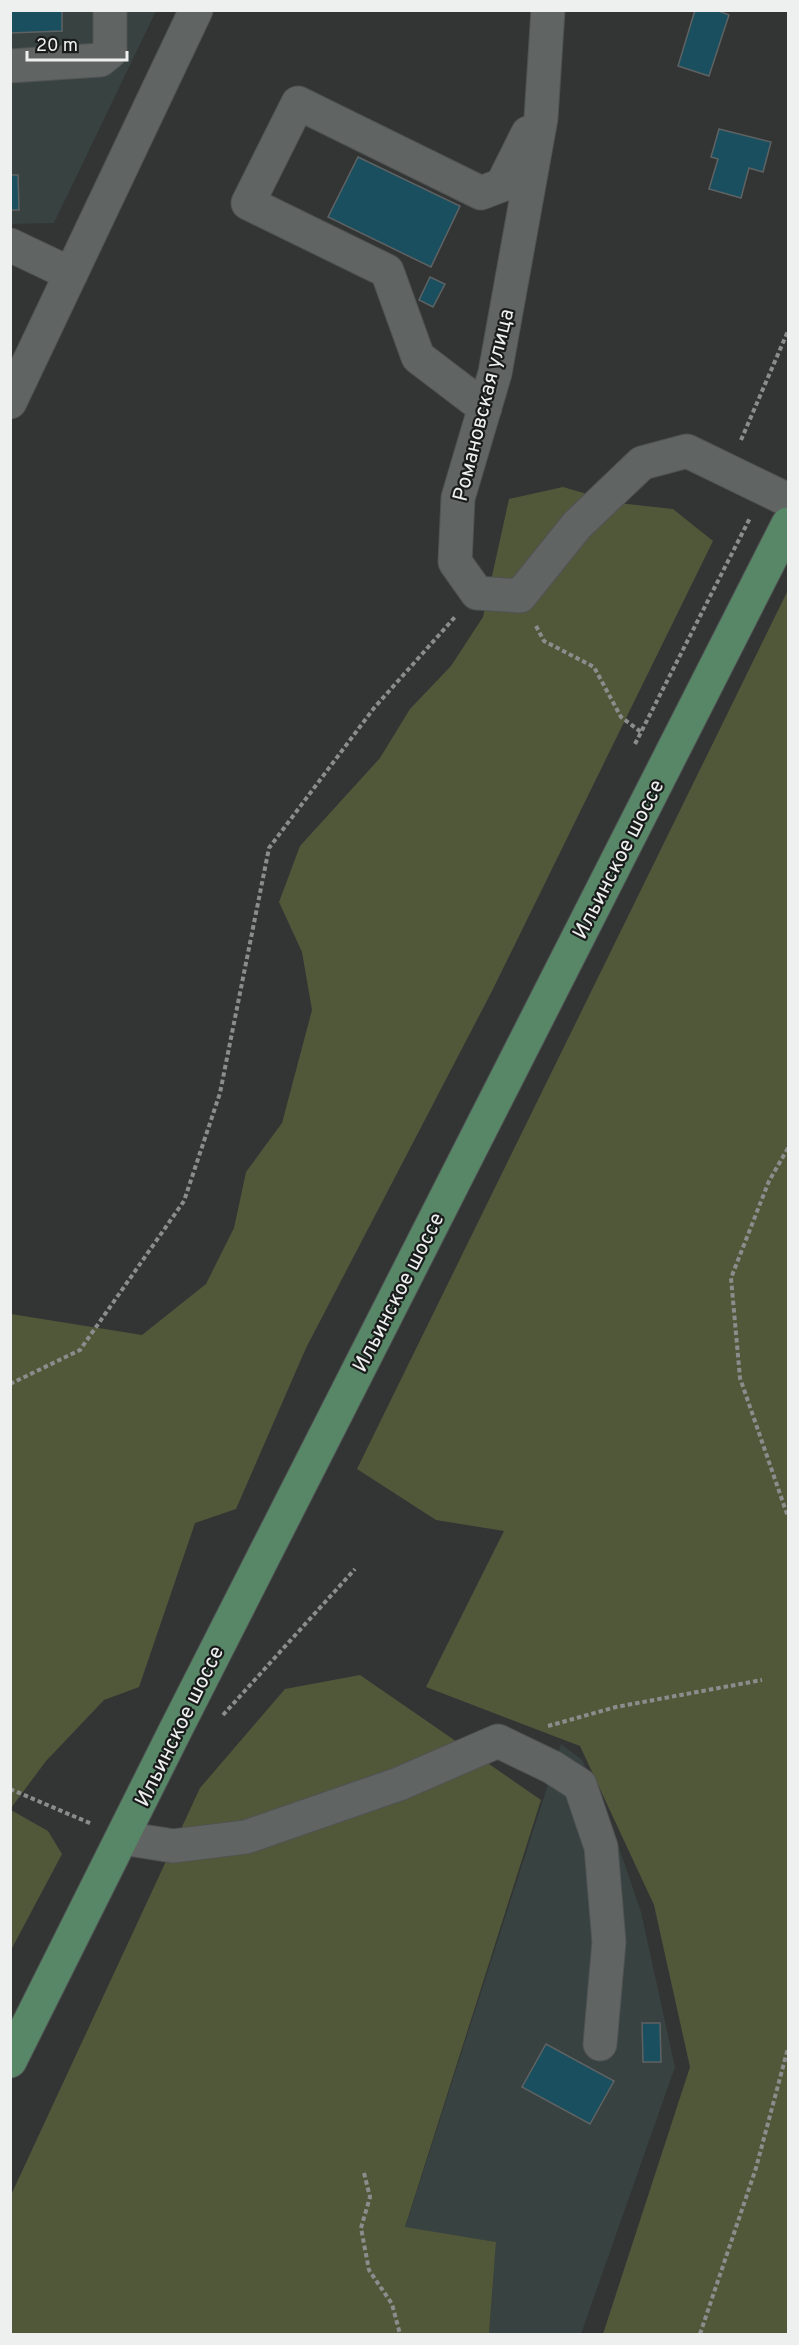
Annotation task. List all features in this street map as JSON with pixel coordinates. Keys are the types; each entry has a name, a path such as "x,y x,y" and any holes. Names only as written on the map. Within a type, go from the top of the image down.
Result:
{"main road":[{"name":"Ильинское шоссе","path":"10,2061 175,1731 789,524"}],"street":[{"path":"10,66 100,60 110,52 110,10"},
{"path":"10,402 196,10"},
{"name":"Романовская улица","path":"477,593 455,562 458,498 495,373 540,123 548,10"},
{"path":"485,408 418,357 387,271 248,203 298,103 481,193 502,185 530,129 540,123"},
{"path":"10,244 71,274"},
{"path":"477,593 520,596 577,525 642,463 687,451 789,500"},
{"path":"123,1838 173,1846 246,1837 399,1784 498,1741 552,1767 580,1785 601,1847 609,1942 600,2044"}],"path":[{"path":"728,471 789,331"},
{"path":"10,1384 80,1350 184,1201 220,1093 269,848 374,708 477,593"},
{"path":"520,596 544,642 594,668 621,717 641,732"},
{"path":"789,1148 770,1181 731,1278 740,1378 789,1517"},
{"path":"175,1731 224,1715 355,1569"},
{"path":"498,1741 616,1707 762,1680"},
{"path":"10,1789 123,1838"},
{"path":"700,2334 756,2168 789,2048"},
{"path":"364,2173 370,2197 361,2228 369,2270 392,2304 399,2334"}],"shaded area":[{"path":"10,11 156,11 54,223 11,224"},
{"path":"561,1744 582,1760 604,1804 641,1912 675,2067 581,2334 489,2334 496,2242 405,2228"}],"green space":[{"path":"563,487 618,503 673,509 713,541 492,991 306,1348 236,1509 195,1523 139,1687 104,1700 46,1761 11,1808 11,1314 142,1335 206,1284 234,1228 246,1172 282,1123 312,1010 302,952 279,902 300,846 380,758 410,709 451,666 483,617 509,499"},
{"path":"788,590 788,2334 603,2334 690,2067 654,1905 580,1746 426,1687 504,1531 436,1520 357,1469"},
{"path":"360,1675 541,1800 405,2227 496,2242 489,2334 11,2334 11,2195 200,1788 285,1689"},
{"path":"11,1810 48,1831 62,1854 11,1950"}],"building":[{"path":"10,10 62,10 62,31 10,33"},
{"path":"695,10 716,10 729,15 709,76 678,66"},
{"path":"719,129 771,142 763,172 749,168 741,198 709,189 718,159 711,157"},
{"path":"358,157 460,206 431,267 328,217"},
{"path":"10,175 18,175 19,210 10,210"},
{"path":"430,277 445,284 433,307 419,300"},
{"path":"642,2023 660,2023 661,2062 643,2062"},
{"path":"546,2044 614,2081 590,2124 522,2087"}]}
